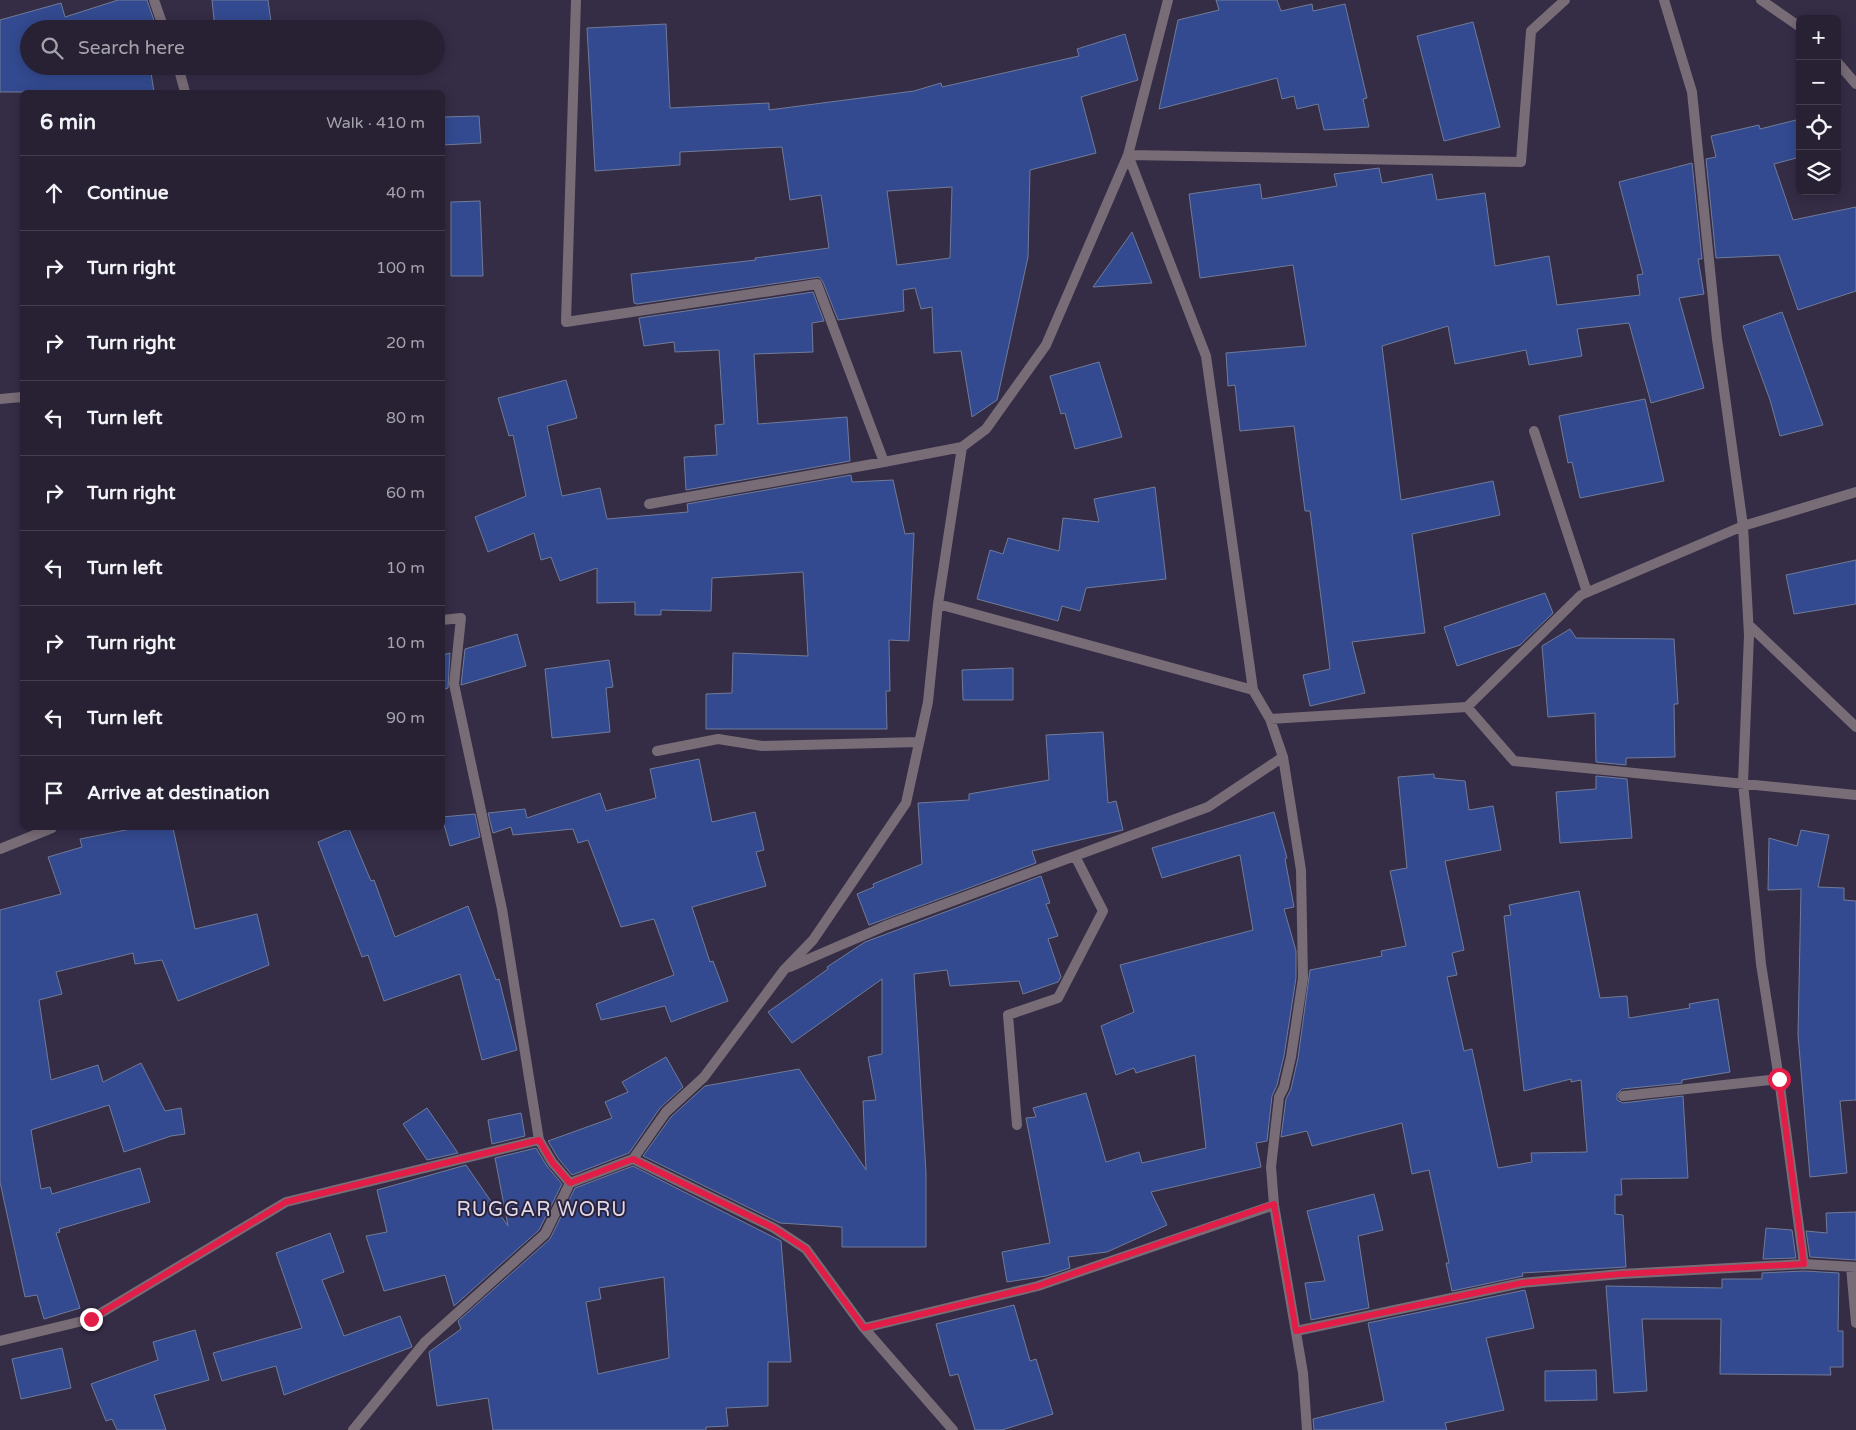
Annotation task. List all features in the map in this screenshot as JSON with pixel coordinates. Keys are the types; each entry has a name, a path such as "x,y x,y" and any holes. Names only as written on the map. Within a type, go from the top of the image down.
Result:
{"street":[{"path":"154,0 161,20"},
{"path":"576,0 566,322 817,284 884,462"},
{"path":"649,504 962,447 986,429 1046,345 1128,155 1168,0"},
{"path":"1128,155 1521,162 1531,31 1565,0"},
{"path":"1664,0 1692,92 1717,339 1743,526 1749,625 1743,783 1761,964 1779,1079 1804,1264"},
{"path":"1761,0 1796,24"},
{"path":"1841,67 1856,84"},
{"path":"182,75 185,90"},
{"path":"1128,155 1206,356 1253,690 1270,718 1283,756 1301,870 1303,978 1291,1056 1284,1087 1279,1097 1271,1167 1274,1204 1303,1373 1307,1430"},
{"path":"0,399 20,397"},
{"path":"1534,431 1587,592"},
{"path":"353,1430 424,1342 545,1234 570,1183 633,1159 666,1112 704,1077 736,1037 784,970 813,940 906,803 928,702 938,604 962,447"},
{"path":"1270,718 1467,707 1581,595 1743,526 1856,492"},
{"path":"938,604 1253,690"},
{"path":"445,620 461,618 454,684 502,909 539,1140 552,1162 570,1183"},
{"path":"1749,625 1856,727"},
{"path":"1467,707 1514,761 1856,794"},
{"path":"657,751 718,739 762,746 919,742"},
{"path":"784,970 885,926 1208,807 1283,756"},
{"path":"0,849 47,830"},
{"path":"1018,1124 1008,1014 1058,998 1103,911 1075,856"},
{"path":"1623,1096 1779,1079"},
{"path":"0,1341 91,1319 286,1202 539,1140"},
{"path":"633,1159 774,1228 806,1249 864,1328 953,1430"},
{"path":"864,1328 1038,1286 1274,1204"},
{"path":"1296,1331 1522,1283 1621,1274 1804,1264 1854,1267 1856,1323"}],"building":[{"path":"118,0 147,0 154,20 20,20 20,75 151,75 154,90 20,90 20,92 0,92 0,20 61,3 65,17"},
{"path":"212,0 268,0 271,20 214,20"},
{"path":"1216,0 1277,0 1281,11 1312,4 1313,11 1345,4 1367,98 1363,99 1369,127 1324,130 1318,104 1297,109 1294,96 1282,99 1277,78 1159,109 1178,20 1219,10"},
{"path":"1473,22 1500,127 1444,141 1417,36"},
{"path":"666,24 670,108 769,103 769,110 914,91 941,83 942,87 1079,56 1077,49 1125,34 1138,80 1081,97 1096,153 1030,170 1028,257 997,400 972,417 961,351 934,353 932,307 921,309 915,288 903,290 904,311 838,320 823,282 819,277 634,303 631,274 756,260 755,258 829,248 821,195 790,200 782,147 680,152 680,165 595,171 587,28","holes":["952,187 950,258 897,265 887,191"]},
{"path":"479,116 481,143 445,145 445,117"},
{"path":"1796,120 1796,158 1774,164 1793,220 1856,207 1856,291 1798,310 1779,255 1716,258 1706,159 1716,157 1711,136 1759,125 1760,129"},
{"path":"1692,163 1702,259 1698,259 1704,294 1679,298 1704,388 1651,403 1629,323 1577,329 1582,356 1529,365 1526,350 1455,364 1448,326 1382,346 1401,500 1493,481 1500,515 1412,534 1425,633 1352,642 1365,693 1310,706 1303,675 1330,669 1310,511 1305,511 1294,426 1240,431 1235,385 1228,386 1226,353 1306,346 1293,265 1200,278 1189,194 1260,184 1262,199 1337,186 1334,174 1379,168 1382,183 1432,174 1437,200 1485,193 1495,266 1549,256 1557,305 1640,295 1637,275 1643,274 1619,182"},
{"path":"480,201 483,276 451,276 451,202"},
{"path":"1132,232 1152,283 1093,287"},
{"path":"813,292 824,321 812,323 813,352 754,354 758,424 847,417 850,461 686,490 684,457 717,455 715,425 724,424 719,350 675,352 674,342 644,346 639,318"},
{"path":"1782,312 1823,425 1780,436 1770,400 1743,326"},
{"path":"1099,362 1122,437 1075,449 1065,413 1061,414 1050,376"},
{"path":"566,380 577,418 547,426 562,496 600,488 607,519 688,512 687,504 851,475 852,482 893,480 905,534 914,533 909,641 889,640 890,691 886,691 887,729 706,729 706,694 732,693 733,653 808,656 803,572 712,578 711,611 661,610 661,615 635,615 635,602 597,603 597,568 560,581 551,557 541,560 534,533 488,552 475,517 526,496 513,435 509,436 498,398"},
{"path":"1645,399 1664,481 1580,498 1572,462 1568,463 1559,416"},
{"path":"1155,487 1166,579 1086,588 1080,611 1062,606 1058,621 977,599 990,550 1003,554 1008,538 1059,551 1063,518 1099,522 1094,499"},
{"path":"1856,560 1856,604 1794,614 1786,575"},
{"path":"1545,593 1553,613 1520,645 1457,666 1444,627"},
{"path":"1570,629 1576,638 1674,639 1678,704 1674,704 1675,757 1626,758 1626,765 1596,762 1595,713 1548,717 1542,646"},
{"path":"517,634 526,666 461,685 465,649"},
{"path":"450,653 448,688 445,689 445,654"},
{"path":"609,660 613,687 606,688 610,732 552,738 545,669"},
{"path":"1013,668 1013,700 963,700 962,670"},
{"path":"1103,732 1108,803 1116,801 1123,830 1032,851 1036,863 869,925 857,894 874,887 873,884 922,864 918,803 969,800 969,794 1049,780 1046,735"},
{"path":"699,759 712,822 755,812 764,850 756,852 766,886 692,907 710,962 713,961 728,1001 671,1022 665,1006 601,1020 596,1004 674,975 654,919 621,927 588,840 578,843 573,829 513,835 511,827 493,833 488,813 525,809 527,818 600,793 606,811 656,798 650,769"},
{"path":"1434,774 1434,778 1465,781 1469,810 1493,806 1501,850 1445,861 1464,950 1452,953 1457,975 1447,977 1464,1051 1472,1049 1498,1168 1532,1162 1531,1153 1587,1152 1581,1080 1571,1082 1571,1079 1524,1091 1504,916 1511,915 1509,905 1579,891 1600,998 1627,996 1629,1018 1690,1008 1689,1004 1718,999 1730,1072 1682,1080 1682,1083 1622,1089 1617,1094 1617,1100 1623,1103 1683,1096 1688,1178 1621,1179 1622,1195 1615,1195 1615,1214 1623,1215 1626,1267 1522,1273 1523,1276 1452,1291 1446,1263 1449,1263 1429,1170 1412,1174 1402,1123 1312,1146 1307,1131 1281,1137 1286,1099 1291,1089 1298,1058 1310,970 1382,956 1381,951 1406,946 1390,871 1407,868 1398,777"},
{"path":"1596,776 1627,779 1632,838 1560,843 1556,792 1596,789"},
{"path":"1274,812 1287,858 1285,859 1294,907 1284,909 1296,951 1296,978 1284,1056 1277,1085 1272,1096 1267,1141 1256,1143 1261,1167 1151,1192 1167,1225 1107,1252 1068,1257 1070,1268 1046,1276 1007,1282 1002,1252 1050,1243 1026,1118 1036,1117 1033,1108 1086,1093 1106,1162 1139,1152 1142,1163 1206,1148 1195,1055 1136,1073 1134,1068 1116,1075 1101,1026 1134,1012 1120,965 1253,930 1240,855 1162,878 1152,848"},
{"path":"475,814 480,837 450,846 445,828 445,817"},
{"path":"126,830 173,830 195,929 257,914 269,965 178,1001 162,960 135,964 133,953 56,972 62,994 39,1000 51,1080 98,1065 103,1082 141,1063 165,1111 181,1108 185,1134 171,1136 124,1152 109,1105 31,1130 41,1189 50,1187 52,1194 140,1168 150,1202 59,1229 60,1232 56,1233 80,1308 44,1319 37,1295 25,1297 0,1182 0,910 61,894 48,857 82,847 80,839"},
{"path":"349,830 371,881 374,880 395,937 468,906 496,980 499,979 517,1050 482,1060 460,974 384,1001 368,955 362,957 318,842"},
{"path":"1801,830 1829,835 1818,887 1844,888 1844,900 1856,901 1856,1100 1840,1101 1847,1173 1810,1177 1798,1035 1801,889 1768,890 1769,838 1797,846"},
{"path":"1041,876 1050,903 1046,904 1058,936 1048,939 1061,977 1058,982 1023,994 1019,981 950,986 947,970 914,974 926,1173 926,1247 842,1247 842,1227 780,1223 643,1156 671,1117 705,1086 799,1069 866,1170 863,1101 876,1100 868,1057 882,1054 882,979 792,1043 768,1012 828,969 827,967 865,942"},
{"path":"666,1057 683,1087 660,1108 629,1153 572,1175 558,1158 548,1141 612,1118 605,1102 628,1092 622,1082"},
{"path":"427,1108 458,1153 427,1160 403,1124"},
{"path":"521,1113 525,1136 492,1144 488,1120"},
{"path":"536,1148 547,1166 562,1184 539,1230 454,1306 445,1275 384,1291 366,1236 387,1232 377,1190 466,1165 508,1226 495,1158"},
{"path":"633,1166 781,1241 791,1362 768,1362 768,1406 726,1408 728,1426 706,1427 706,1430 493,1430 488,1398 437,1406 429,1352 461,1329 458,1321 550,1239 575,1188","holes":["664,1277 669,1358 598,1374 586,1302 601,1299 599,1288"]},
{"path":"1374,1194 1383,1230 1358,1236 1369,1308 1311,1320 1305,1283 1325,1281 1307,1211"},
{"path":"1856,1212 1856,1260 1810,1257 1806,1231 1827,1233 1826,1213"},
{"path":"1766,1228 1792,1230 1796,1258 1763,1259"},
{"path":"330,1233 344,1272 322,1280 344,1336 400,1316 412,1347 284,1395 276,1366 222,1381 213,1353 302,1328 276,1253"},
{"path":"1804,1271 1839,1273 1838,1331 1843,1331 1843,1367 1830,1367 1831,1375 1720,1374 1721,1319 1642,1319 1647,1391 1614,1393 1606,1286 1722,1288 1722,1279 1762,1279 1762,1273"},
{"path":"1525,1290 1534,1328 1486,1338 1504,1410 1445,1423 1447,1430 1314,1430 1313,1419 1384,1401 1368,1323"},
{"path":"1014,1305 1030,1361 1036,1359 1053,1414 1002,1430 975,1430 958,1374 950,1376 936,1324"},
{"path":"195,1330 209,1380 154,1395 166,1430 117,1430 112,1419 106,1421 91,1384 158,1360 153,1342"},
{"path":"62,1348 71,1388 21,1399 12,1359"},
{"path":"1596,1370 1597,1400 1545,1401 1545,1371"}],"district":[{"name":"RUGGAR WORU","path":"542,1210"}],"route":[{"path":"91,1319 286,1202 539,1140 552,1162 570,1183 633,1159 774,1228 806,1249 864,1328 1038,1286 1274,1204 1296,1331 1522,1283 1621,1274 1804,1264 1779,1079"}]}
